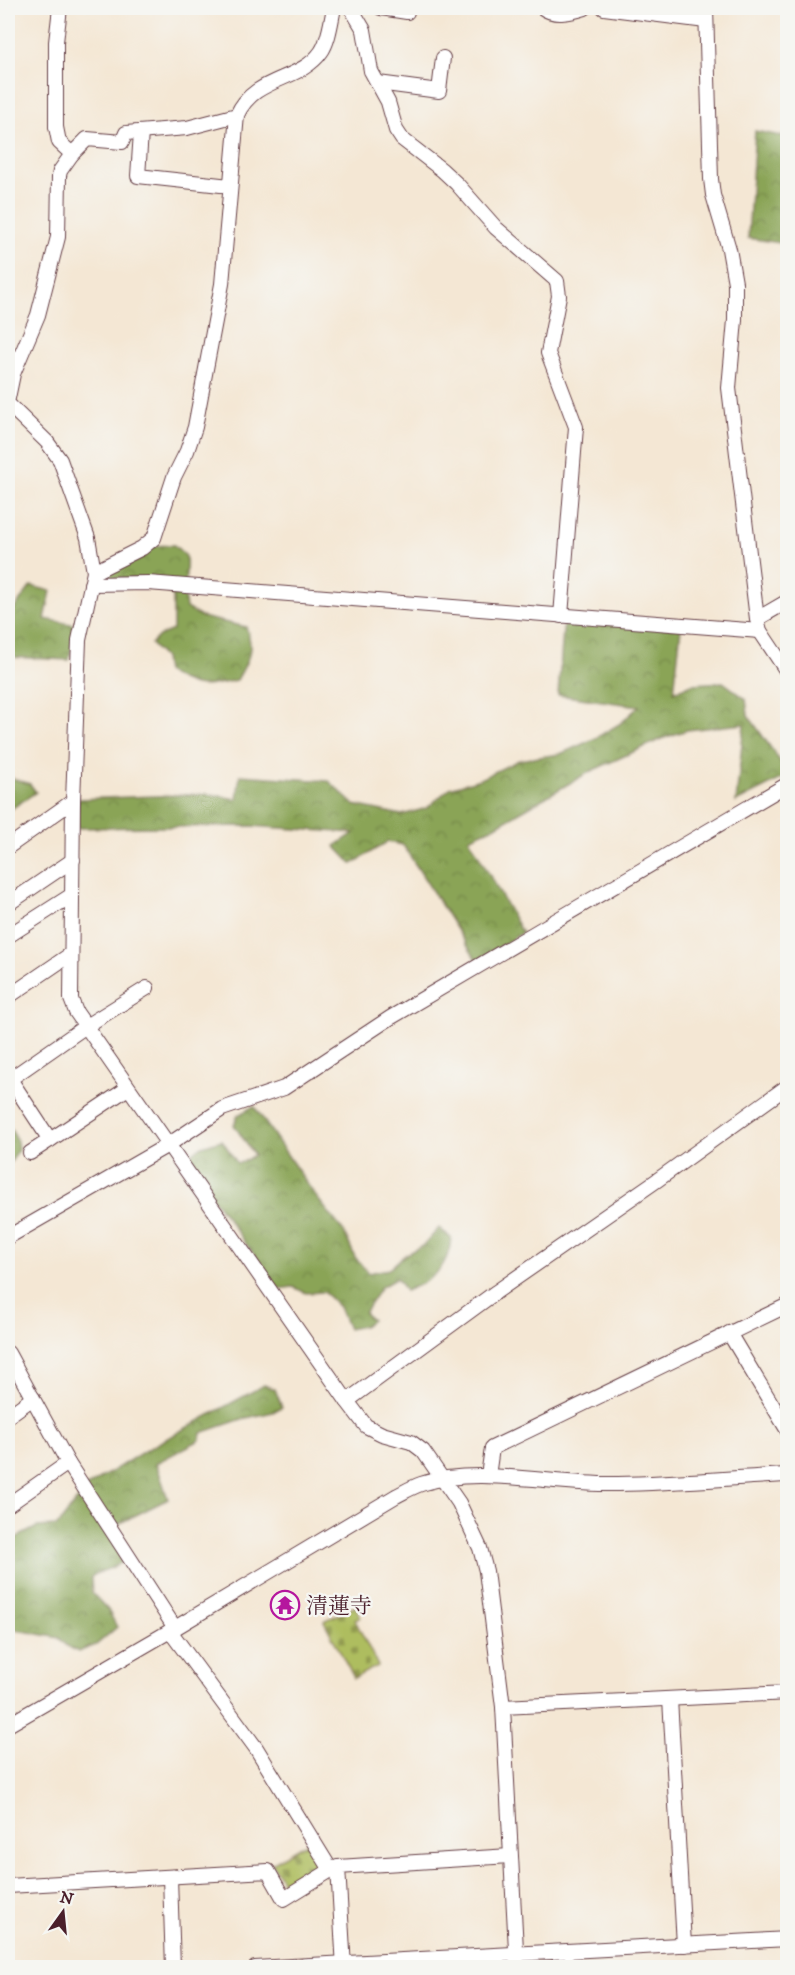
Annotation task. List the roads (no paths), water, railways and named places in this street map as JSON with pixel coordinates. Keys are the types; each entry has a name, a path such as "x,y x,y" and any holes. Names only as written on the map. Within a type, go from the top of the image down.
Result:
{"street":[{"path":"60,8 56,42 56,127 59,142 72,154"},
{"path":"93,578 154,538 174,477 187,451 195,427 222,284 237,115 248,99 264,86 315,60 323,50 334,8"},
{"path":"351,8 364,30 371,71 388,102 396,130 402,139 457,184 495,228 557,281 559,296 548,353 576,427 561,616"},
{"path":"381,8 406,12"},
{"path":"543,8 549,12 568,13 585,8"},
{"path":"604,8 706,14 711,179 735,283 735,320 729,388 759,625 788,673"},
{"path":"378,83 439,91 443,58"},
{"path":"8,398 13,374 36,321 44,292 59,228 59,176 72,154 87,139 122,142 126,133 187,128 237,115"},
{"path":"141,132 138,176 230,186"},
{"path":"8,404 48,442 60,460 88,538 93,578 79,640 73,801 71,999 76,1012 128,1088 347,1401 366,1426 382,1434 411,1442 423,1451 459,1503 480,1548 486,1571 503,1707 517,1961"},
{"path":"93,578 561,616 759,625 788,601"},
{"path":"8,1238 168,1145 222,1109 284,1088 390,1018 788,784"},
{"path":"8,847 73,801"},
{"path":"8,904 73,860"},
{"path":"8,936 72,895"},
{"path":"8,997 71,954"},
{"path":"50,1140 10,1078 147,988"},
{"path":"347,1401 496,1292 788,1086"},
{"path":"30,1153 128,1088"},
{"path":"459,1503 462,1491 483,1476 492,1448 788,1305"},
{"path":"729,1333 788,1431"},
{"path":"8,1353 68,1463 172,1630 256,1748 334,1868 344,1966"},
{"path":"8,1416 33,1398"},
{"path":"8,1504 68,1463"},
{"path":"8,1725 420,1484 442,1479 483,1476 618,1485 788,1475"},
{"path":"503,1707 788,1693"},
{"path":"670,1699 684,1946"},
{"path":"8,1886 268,1872 284,1899 334,1868 510,1856"},
{"path":"170,1877 173,1968"},
{"path":"255,1968 517,1961 684,1946 788,1940"}],"place":[{"name":"清蓮寺","path":"285,1605"}]}
